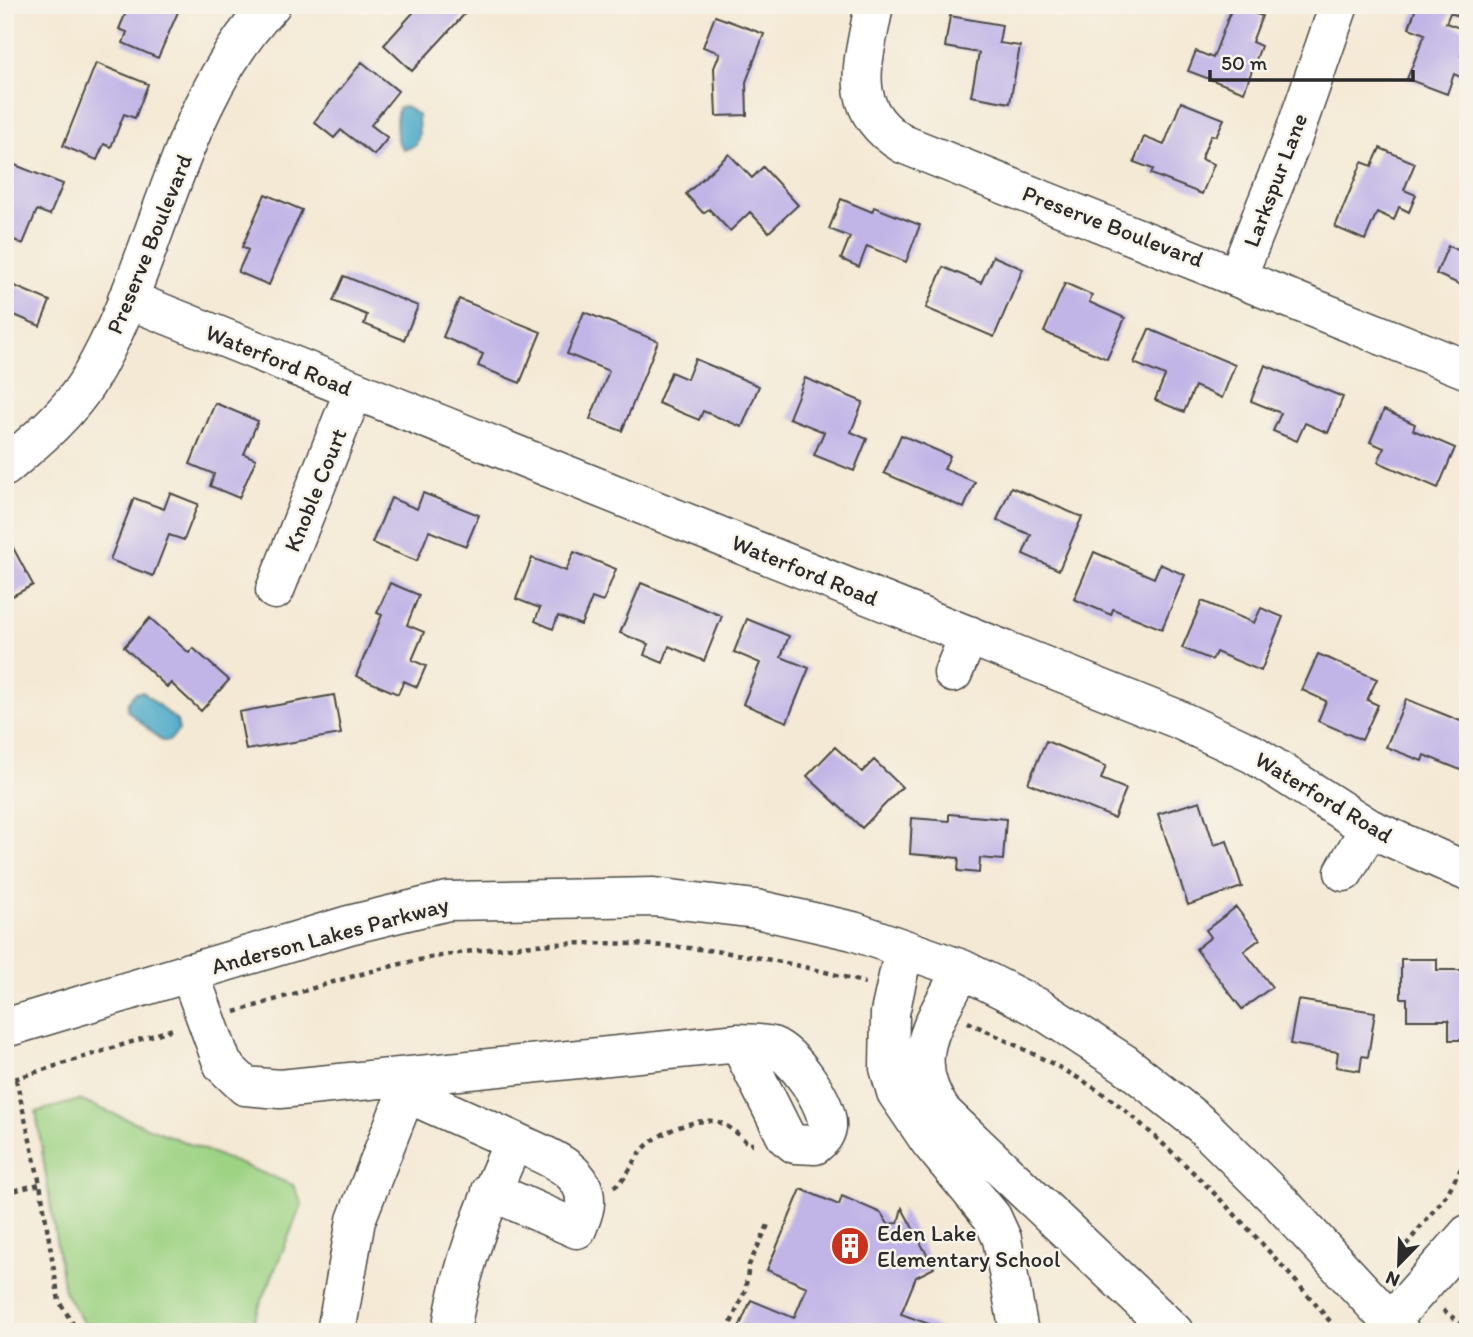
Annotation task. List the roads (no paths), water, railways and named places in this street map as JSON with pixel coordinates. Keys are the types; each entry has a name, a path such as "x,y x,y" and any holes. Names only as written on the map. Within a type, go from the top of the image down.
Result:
{"street":[{"name":"Preserve Boulevard","path":"5,467 48,429 86,385 127,299 212,88 234,48 271,5"},
{"name":"Preserve Boulevard","path":"874,5 850,92 881,131 902,144 1238,275 1468,370"},
{"name":"Larkspur Lane","path":"1238,275 1292,140 1339,5"},
{"name":"Waterford Road","path":"127,299 1175,718 1253,754 1368,828 1468,872"},
{"name":"Knoble Court","path":"275,590 354,390"},
{"path":"953,673 969,635"},
{"path":"1344,872 1368,828"},
{"name":"Anderson Lakes Parkway","path":"5,1028 349,926 448,901 654,897 756,909 853,931 962,969 1039,1008 1125,1063 1203,1126 1281,1203 1395,1327"},
{"path":"904,949 890,1013 889,1068 896,1092 930,1142 992,1217 1002,1239 1019,1332"},
{"path":"962,969 924,1045 925,1078 931,1095 942,1112 1174,1332"},
{"path":"189,972 223,1065 245,1086 280,1089 405,1085 739,1043"},
{"path":"405,1085 575,1174 582,1187 585,1203 577,1229 491,1191"},
{"path":"336,1332 356,1220 405,1085"},
{"path":"451,1332 457,1291 491,1191 514,1141"},
{"path":"1395,1327 1468,1234"}],"water":[{"path":"405,106 418,115 419,135 416,145 404,150 397,141 396,120 399,108"},
{"path":"143,692 177,721 179,730 169,741 162,741 127,710 128,702 135,693"}],"place":[{"name":"Eden Lake Elementary School","path":"850,1246"}]}
